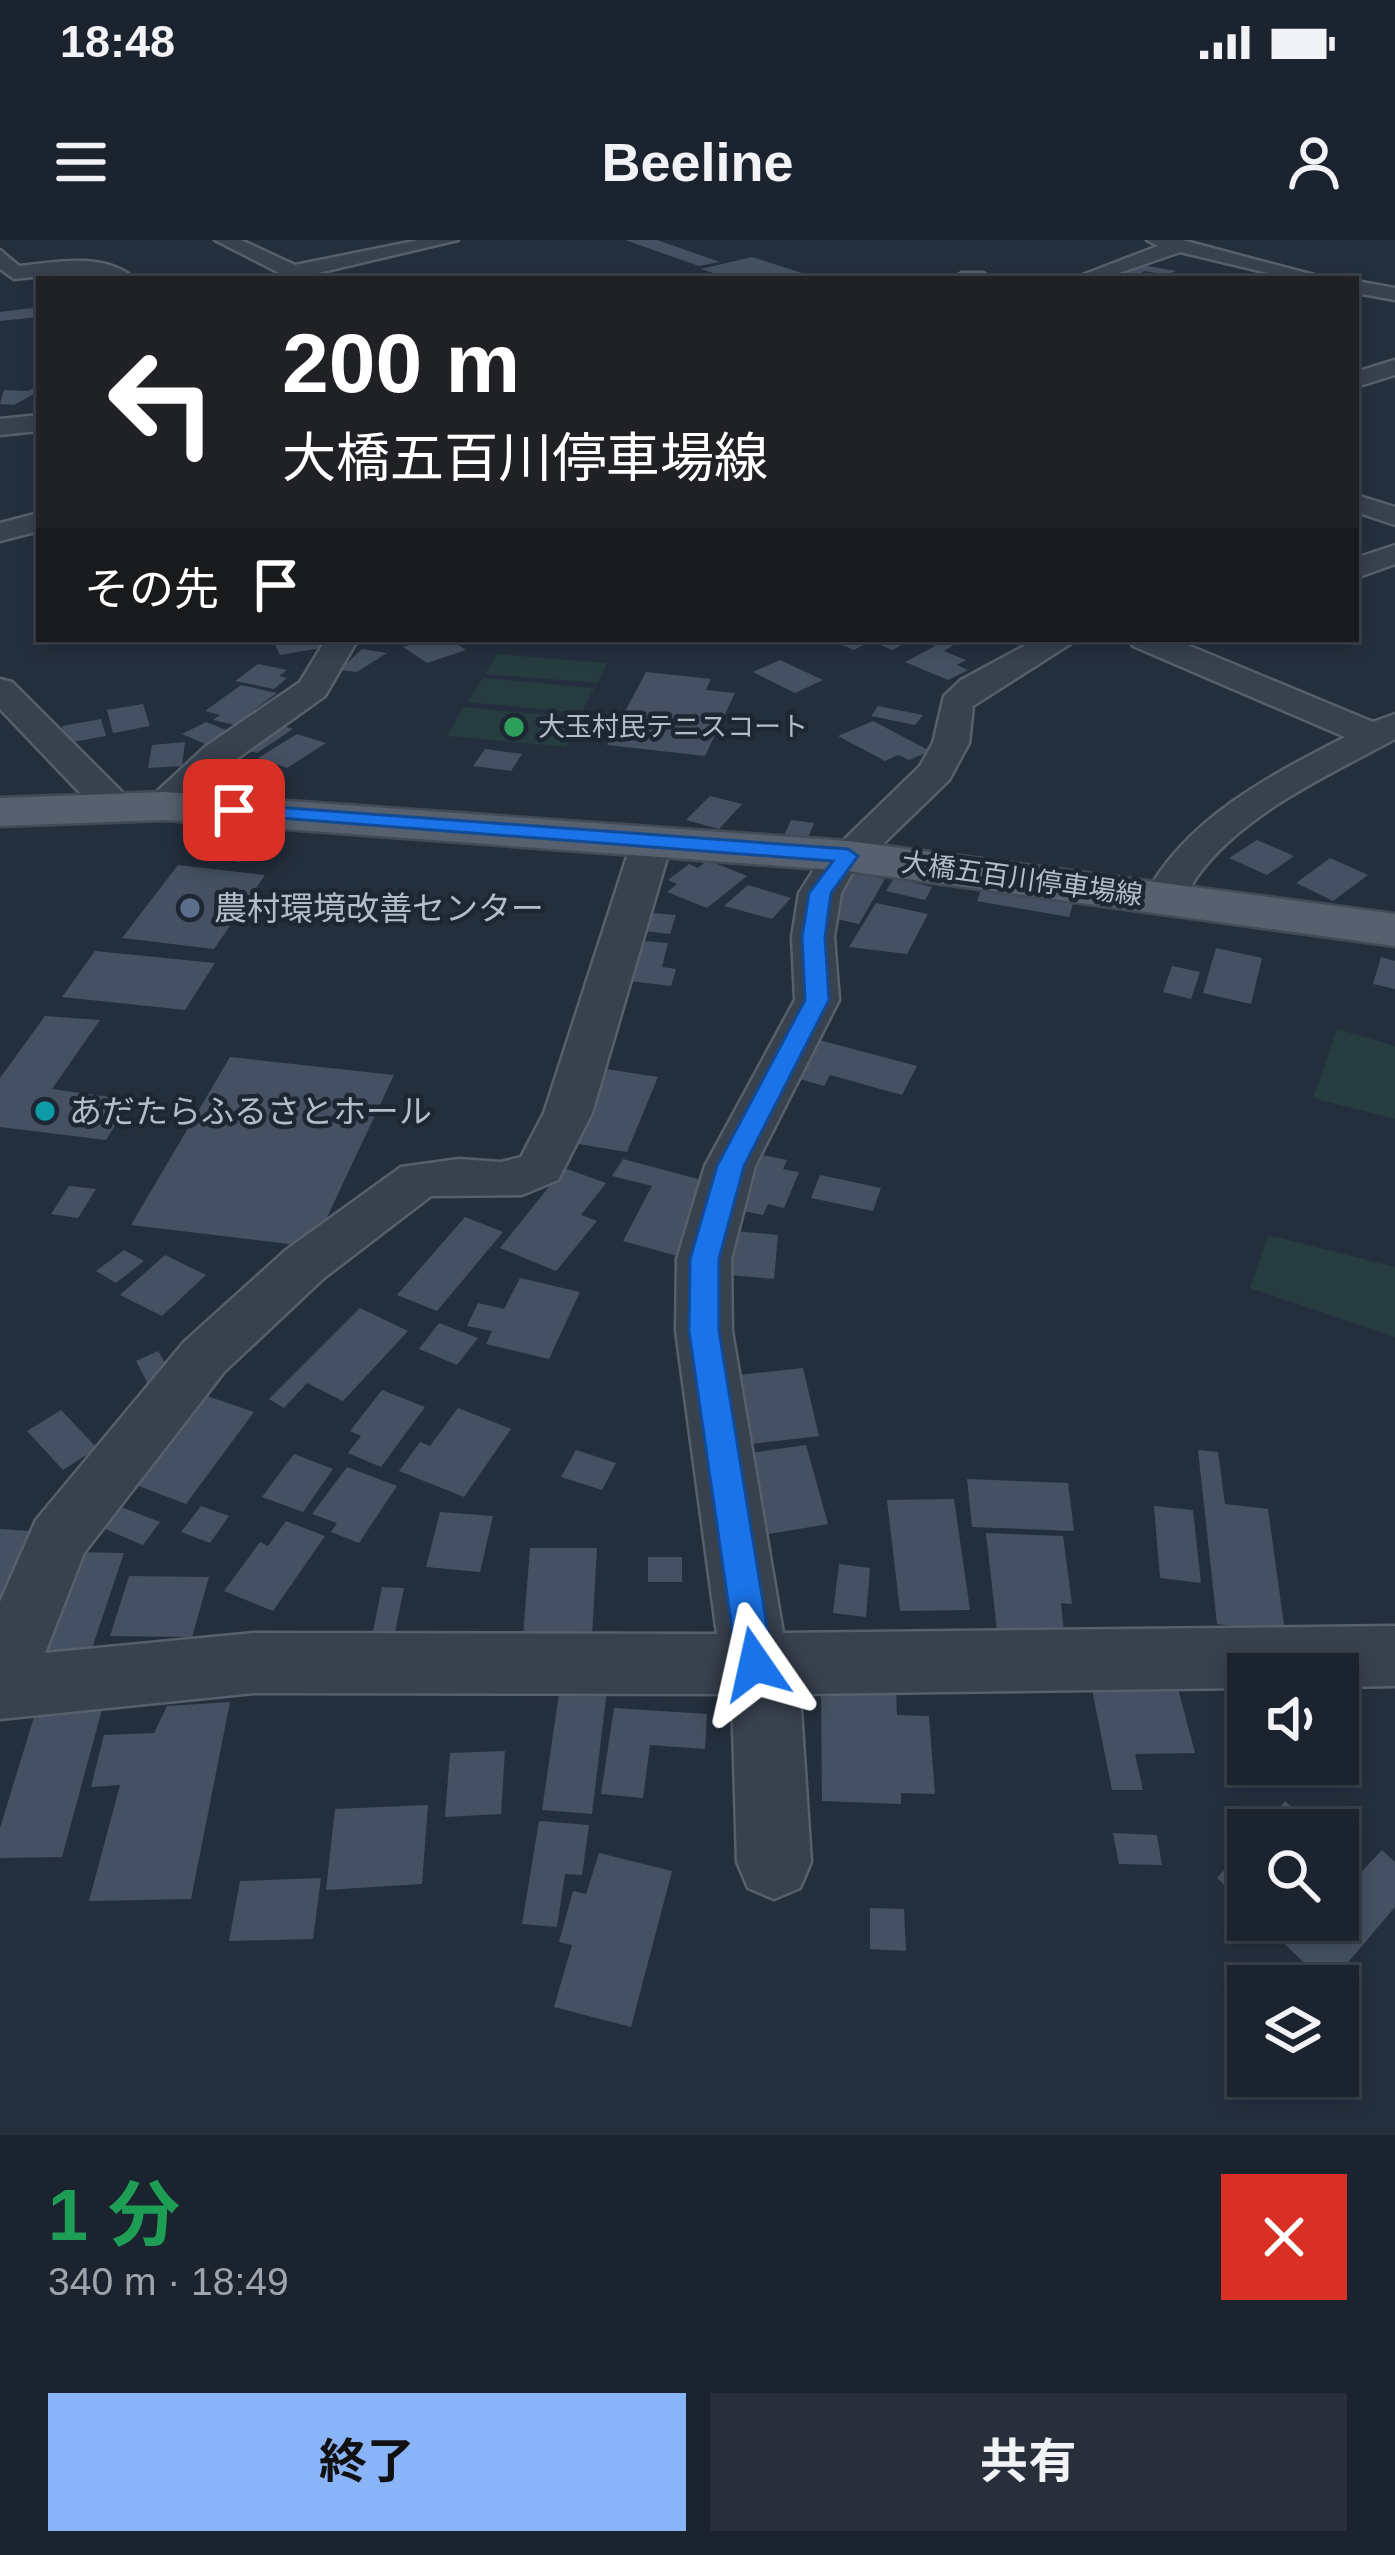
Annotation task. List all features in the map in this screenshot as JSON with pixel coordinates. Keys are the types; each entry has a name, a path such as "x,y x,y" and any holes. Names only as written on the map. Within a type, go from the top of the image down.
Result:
{"main road":[{"name":"大橋五百川停車場線","path":"0,812 140,808 848,856 1395,930"}],"street":[{"path":"225,240 301,275 448,240"},
{"path":"1084,276 1167,243 1306,276"},
{"path":"5,268 96,267 118,276"},
{"path":"1359,288 1395,294"},
{"path":"1359,379 1395,367"},
{"path":"0,427 36,423"},
{"path":"1359,504 1395,516"},
{"path":"0,532 36,523"},
{"path":"1359,568 1395,554"},
{"path":"8,708 140,808 313,688 340,642"},
{"path":"774,1862 760,1664 704,1331 704,1259 730,1166 817,1000 814,937 820,893 848,856 936,772 951,743 956,703 973,687 1056,642"},
{"path":"1153,642 1384,730"},
{"path":"1165,898 1168,882 1222,826 1384,730"},
{"path":"652,841 568,1113 540,1168 522,1178 501,1180 419,1179 305,1264 204,1357 58,1539 0,1685 254,1663 760,1664 1395,1656"}],"green space":[{"name":"大玉村民テニスコート","path":"497,654 607,663 598,683 485,674"},
{"name":"大玉村民テニスコート","path":"483,678 594,688 581,713 467,702"},
{"name":"大玉村民テニスコート","path":"464,707 581,718 566,747 446,736"},
{"path":"1337,1029 1395,1046 1395,1119 1313,1098"},
{"path":"1268,1235 1395,1267 1395,1337 1250,1288"}],"building":[{"path":"625,240 657,240 720,262 699,266"},
{"path":"752,257 812,276 723,276 701,269"},
{"path":"1136,264 1176,271 1167,275 1144,271 1138,276 1107,276"},
{"path":"36,307 36,317 0,321 0,312"},
{"path":"36,387 36,393 14,405 0,404 4,390"},
{"path":"274,642 318,642 321,648 280,655"},
{"path":"454,642 466,650 427,663 403,647"},
{"path":"835,642 869,642 854,650"},
{"path":"873,642 907,642 892,650"},
{"path":"957,643 944,651 966,660 957,665 968,670 948,680 905,662 935,646 930,644"},
{"path":"362,649 387,653 357,672 340,670"},
{"path":"780,660 823,680 795,693 753,672"},
{"path":"258,664 287,670 279,676 287,678 274,689 235,681"},
{"path":"646,672 711,679 706,690 735,693 705,756 607,745"},
{"path":"241,685 277,693 250,713 258,715 243,727 213,720 220,715 205,711"},
{"path":"143,704 150,726 113,733 107,710"},
{"path":"878,706 923,715 915,725 871,716"},
{"path":"101,719 106,736 67,743 62,726"},
{"path":"873,721 930,751 909,760 898,755 885,761 838,736"},
{"path":"206,722 234,733 210,746 182,734"},
{"path":"275,724 293,729 257,753 239,748"},
{"path":"297,734 326,743 287,768 258,758"},
{"path":"185,742 182,766 148,768 152,745"},
{"path":"485,749 522,754 511,771 473,766"},
{"path":"237,773 279,787 258,801 215,787"},
{"path":"710,796 742,804 719,829 686,820"},
{"path":"791,820 814,823 805,845 781,842"},
{"path":"1257,840 1294,856 1267,875 1229,858"},
{"path":"219,848 248,851 240,862 211,858"},
{"path":"1330,858 1368,875 1333,901 1296,883"},
{"path":"707,860 747,876 707,908 667,892 677,884 668,880 689,864 698,868"},
{"path":"178,865 265,875 214,949 122,938"},
{"path":"852,872 885,879 859,924 824,916"},
{"path":"894,878 932,887 925,900 886,891"},
{"path":"748,885 791,898 772,919 724,906"},
{"path":"983,885 1074,900 1069,917 977,901"},
{"path":"876,903 928,914 907,954 849,947"},
{"path":"652,913 676,915 670,934 645,931"},
{"path":"631,940 668,943 662,967 676,969 671,986 620,980"},
{"path":"1216,948 1262,958 1251,1004 1203,993"},
{"path":"95,951 215,963 185,1010 62,997"},
{"path":"1381,957 1395,961 1395,989 1373,984"},
{"path":"1172,966 1200,972 1191,999 1163,992"},
{"path":"45,1016 100,1020 52,1089 131,1100 106,1140 0,1127 0,1078"},
{"path":"819,1040 917,1066 902,1095 830,1075 824,1086 796,1078"},
{"path":"230,1057 394,1075 313,1247 131,1225"},
{"path":"606,1069 658,1077 627,1152 573,1143"},
{"path":"757,1154 787,1160 783,1169 799,1172 784,1208 768,1204 763,1215 733,1209"},
{"path":"623,1159 713,1183 681,1257 623,1241 652,1186 612,1176"},
{"path":"564,1168 606,1183 581,1215 597,1221 556,1271 500,1248"},
{"path":"820,1175 881,1188 873,1211 811,1198"},
{"path":"69,1186 96,1189 78,1218 51,1214"},
{"path":"465,1217 503,1232 437,1311 397,1295"},
{"path":"735,1231 778,1235 774,1279 730,1275"},
{"path":"124,1250 144,1261 116,1283 96,1271"},
{"path":"165,1255 206,1275 162,1316 120,1295"},
{"path":"520,1278 580,1292 549,1359 486,1344 492,1331 467,1326 478,1303 504,1309"},
{"path":"360,1308 408,1331 343,1401 307,1383 284,1408 269,1399"},
{"path":"439,1323 478,1338 457,1365 419,1349"},
{"path":"158,1351 171,1373 148,1384 136,1361"},
{"path":"803,1368 819,1436 743,1445 729,1376"},
{"path":"382,1390 425,1407 381,1467 348,1453 361,1436 350,1431"},
{"path":"207,1396 254,1412 186,1504 136,1485"},
{"path":"458,1408 511,1429 464,1497 399,1471 420,1442 430,1446"},
{"path":"61,1410 97,1448 63,1470 27,1431"},
{"path":"806,1445 828,1524 757,1536 736,1455"},
{"path":"576,1450 616,1463 602,1490 561,1477"},
{"path":"1198,1450 1218,1452 1225,1504 1268,1509 1285,1632 1217,1624"},
{"path":"294,1454 333,1469 303,1512 262,1497"},
{"path":"347,1467 397,1486 359,1543 331,1532 337,1523 312,1514"},
{"path":"967,1479 1068,1483 1074,1531 972,1527"},
{"path":"954,1499 970,1610 900,1611 887,1500"},
{"path":"116,1505 160,1522 143,1545 98,1526"},
{"path":"201,1506 229,1516 210,1543 181,1532"},
{"path":"1154,1506 1193,1510 1201,1583 1160,1578"},
{"path":"440,1512 493,1516 480,1572 426,1567"},
{"path":"286,1521 325,1536 273,1611 224,1591 260,1542 268,1546"},
{"path":"0,1529 31,1531 0,1605"},
{"path":"986,1533 1063,1536 1072,1604 1061,1603 1064,1633 997,1631"},
{"path":"530,1548 597,1548 592,1635 523,1636"},
{"path":"71,1552 124,1553 91,1651 36,1650"},
{"path":"648,1557 682,1557 682,1582 648,1582"},
{"path":"839,1564 870,1568 866,1617 833,1613"},
{"path":"129,1576 209,1577 192,1637 110,1636"},
{"path":"382,1587 404,1588 395,1632 373,1631"},
{"path":"1175,1677 1195,1753 1135,1754 1143,1790 1112,1790 1090,1679"},
{"path":"560,1687 607,1690 592,1814 542,1810"},
{"path":"821,1687 896,1690 897,1715 929,1716 935,1794 901,1793 901,1804 822,1801"},
{"path":"104,1702 62,1857 0,1858 0,1828 38,1704"},
{"path":"230,1702 191,1899 89,1901 120,1785 91,1787 104,1735 154,1733 167,1706"},
{"path":"614,1708 707,1714 705,1749 650,1745 643,1798 601,1794"},
{"path":"505,1751 501,1814 445,1817 450,1753"},
{"path":"428,1805 422,1884 326,1890 335,1809"},
{"path":"539,1821 589,1825 582,1875 565,1874 557,1927 522,1924"},
{"path":"1113,1833 1157,1835 1162,1865 1119,1864"},
{"path":"1382,1850 1395,1862 1395,1907 1346,1965 1306,1965 1282,1941 1359,1941 1359,1874"},
{"path":"599,1853 672,1871 631,2027 554,2007 572,1945 559,1942 573,1891 586,1894"},
{"path":"1227,1867 1227,1888 1217,1878"},
{"path":"321,1878 313,1939 229,1941 240,1881"},
{"path":"870,1908 904,1909 906,1951 870,1949"}],"place":[{"name":"大玉村民テニスコート","path":"514,727"},
{"name":"農村環境改善センター","path":"190,908"},
{"name":"あだたらふるさとホール","path":"45,1111"}],"route":[{"path":"234,810 848,856 820,893 814,937 817,1000 730,1166 704,1259 704,1331 755,1664"}]}
